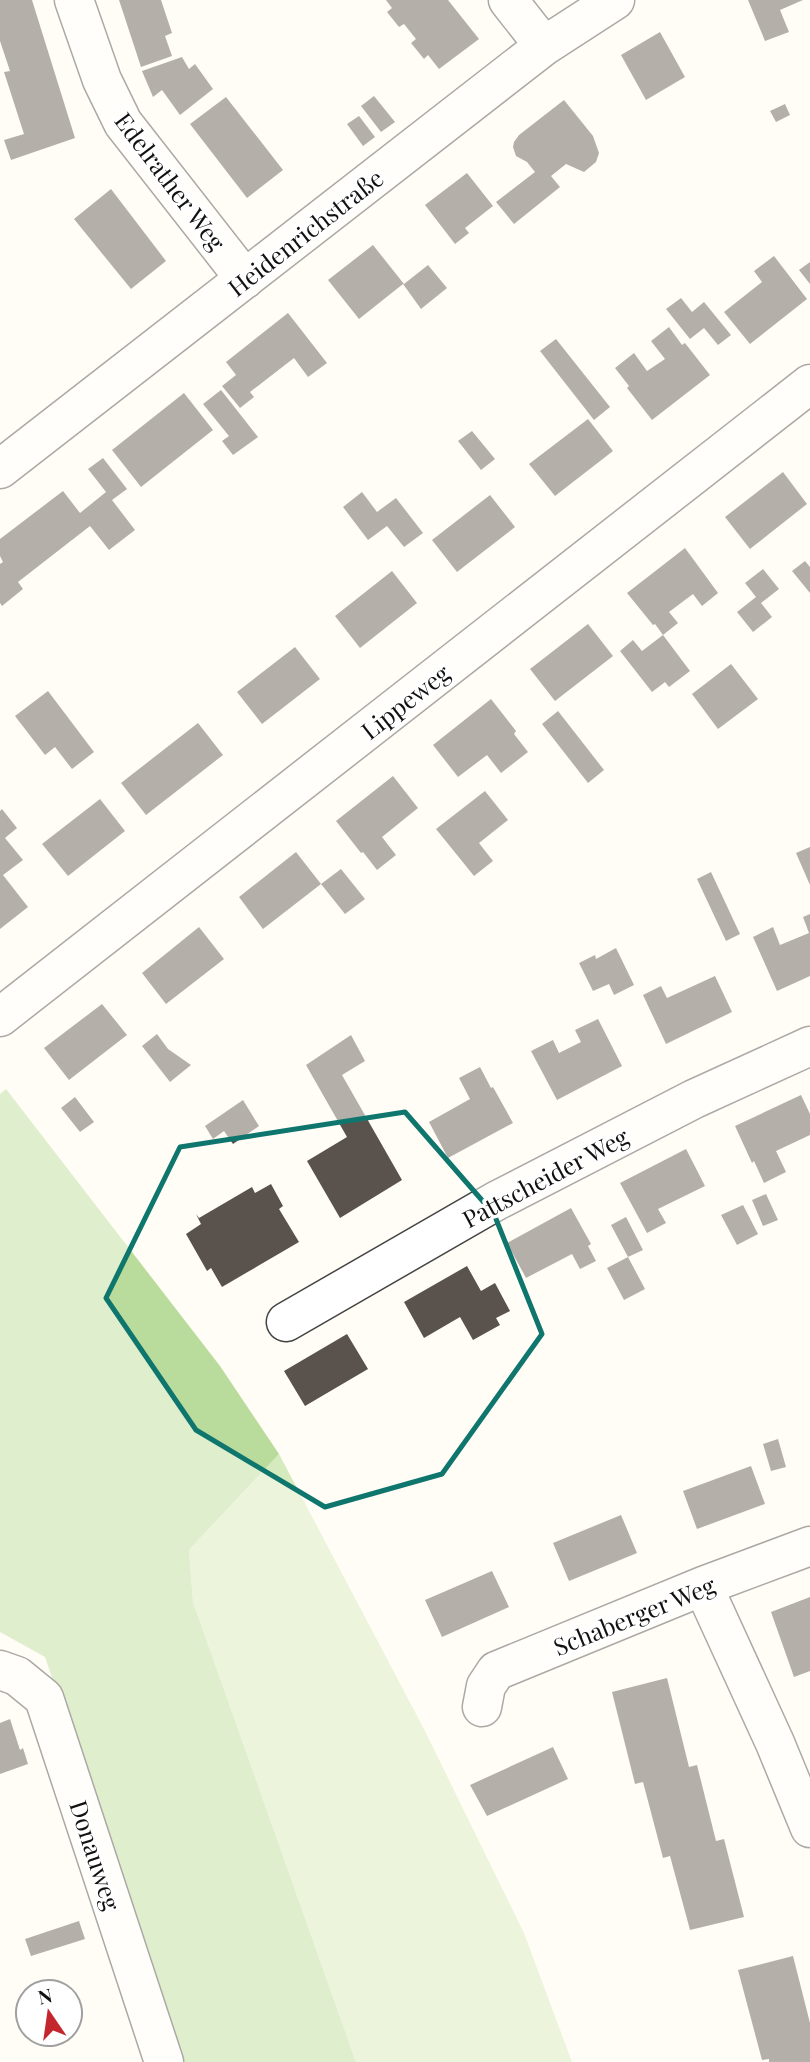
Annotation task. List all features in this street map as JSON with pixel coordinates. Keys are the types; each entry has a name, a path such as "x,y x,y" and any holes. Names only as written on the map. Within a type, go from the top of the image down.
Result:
{"street":[{"name":"Edelrather Weg","path":"74,0 102,80 123,123 245,279"},
{"path":"508,0 544,46"},
{"name":"Heidenrichstraße","path":"0,469 544,46 615,0"},
{"name":"Lippeweg","path":"0,1017 810,384"},
{"name":"Pattscheider Weg","path":"286,1322 496,1201 694,1099 810,1045"},
{"name":"Schaberger Weg","path":"482,1707 486,1686 496,1671 810,1546"},
{"path":"704,1586 810,1828"},
{"name":"Donauweg","path":"0,1670 18,1676 44,1698 164,2062"}],"highlighted area":[{"path":"405,1112 494,1214 542,1334 442,1474 325,1507 196,1430 106,1298 180,1147"}],"green space":[{"path":"6,1089 220,1366 279,1454 189,1550 193,1602 356,2062 182,2062 45,1657 0,1632 0,1094"},
{"path":"279,1454 424,1729 524,1933 572,2062 356,2062 193,1602 189,1550"}],"building":[{"path":"0,0 32,0 75,138 11,160 4,140 24,134 4,72 10,71 0,41"},
{"path":"119,0 161,0 172,33 165,36 172,56 141,67"},
{"path":"386,0 448,0 479,39 439,69 428,55 424,59 411,43 416,39 404,24 399,27 387,12 392,8"},
{"path":"748,0 803,0 780,10 789,32 765,41"},
{"path":"660,32 685,77 646,100 621,55"},
{"path":"182,57 189,69 195,64 213,89 180,115 162,90 153,97 142,71"},
{"path":"374,96 395,122 381,132 361,106"},
{"path":"226,97 283,170 247,198 190,124"},
{"path":"564,100 593,136 599,153 596,162 584,172 566,164 551,176 560,187 514,224 496,202 535,172 527,162 516,156 514,142 519,135"},
{"path":"785,104 790,115 776,122 770,111"},
{"path":"359,116 375,137 363,146 347,124"},
{"path":"467,173 493,206 465,228 469,233 455,244 425,205"},
{"path":"111,189 166,261 131,289 74,219"},
{"path":"373,245 404,284 428,265 447,288 421,309 403,284 359,319 328,280"},
{"path":"774,256 807,299 750,344 724,312 762,282 754,271"},
{"path":"810,262 810,284 799,270"},
{"path":"681,298 692,312 704,302 731,335 718,345 704,328 690,339 666,309"},
{"path":"288,313 327,363 308,377 294,358 250,392 254,397 240,408 222,386 236,375 226,362"},
{"path":"669,327 710,375 652,420 615,368 634,353 647,371 665,359 651,341"},
{"path":"556,339 610,407 594,420 540,351"},
{"path":"221,390 258,437 233,455 222,441 229,436 203,404"},
{"path":"184,393 213,430 141,487 112,450"},
{"path":"588,419 613,451 555,496 529,464"},
{"path":"472,431 495,459 481,470 458,441"},
{"path":"103,458 127,489 112,500 135,530 109,550 90,526 18,582 23,589 2,606 0,564 3,562 0,556 0,539 63,491 80,513 106,492 88,469"},
{"path":"783,472 807,504 750,549 725,517"},
{"path":"362,492 377,512 396,498 423,533 404,547 387,526 368,540 343,507"},
{"path":"490,495 515,527 457,572 432,540"},
{"path":"685,548 718,593 702,606 693,594 669,612 678,623 663,635 627,593"},
{"path":"805,561 810,567 810,593 792,571"},
{"path":"763,569 779,589 761,603 772,617 753,632 737,612 756,597 745,583"},
{"path":"392,571 417,603 360,648 335,616"},
{"path":"588,624 613,656 555,701 530,669"},
{"path":"663,635 690,671 669,687 665,682 652,692 620,651 633,640 642,651"},
{"path":"295,647 320,679 262,724 237,692"},
{"path":"731,664 758,699 718,729 692,694"},
{"path":"48,691 94,752 72,769 55,747 45,755 15,716"},
{"path":"491,699 516,731 514,734 528,752 501,773 487,755 458,777 433,745"},
{"path":"558,711 604,770 588,783 542,724"},
{"path":"198,723 223,755 146,815 121,783"},
{"path":"393,776 418,808 382,837 396,855 377,870 336,821"},
{"path":"485,791 508,820 479,843 493,861 474,876 436,829"},
{"path":"100,799 125,831 68,876 42,844"},
{"path":"2,809 17,828 5,838 23,860 3,875 28,907 0,929 0,811"},
{"path":"810,847 810,885 796,853"},
{"path":"296,852 321,884 263,929 239,897"},
{"path":"341,869 365,899 345,914 321,884"},
{"path":"711,872 740,934 726,941 697,879"},
{"path":"810,914 810,976 777,991 753,937 773,927 780,945 809,933 803,917"},
{"path":"199,927 224,959 166,1004 142,973"},
{"path":"616,948 634,985 614,995 609,984 593,991 579,963 595,955 596,959"},
{"path":"715,976 732,1012 666,1044 643,995 661,986 667,998"},
{"path":"102,1004 127,1035 69,1080 44,1048"},
{"path":"598,1019 622,1066 557,1100 531,1051 553,1040 559,1053 581,1042 575,1030"},
{"path":"157,1034 168,1049 191,1065 170,1082 142,1046"},
{"path":"351,1035 365,1061 342,1075 402,1180 340,1218 307,1161 347,1137 306,1065"},
{"path":"480,1067 513,1123 448,1158 429,1122 470,1099 459,1078"},
{"path":"801,1095 810,1114 810,1135 776,1151 786,1172 764,1183 735,1126"},
{"path":"75,1097 94,1122 80,1132 61,1108"},
{"path":"243,1100 259,1126 233,1144 224,1131 213,1139 205,1126"},
{"path":"686,1149 705,1186 658,1209 666,1223 647,1233 620,1183"},
{"path":"271,1184 283,1206 279,1209 299,1242 222,1287 211,1268 207,1271 186,1234 201,1224 196,1214 199,1218 252,1187 255,1193"},
{"path":"766,1194 778,1220 763,1226 752,1200"},
{"path":"743,1205 758,1234 737,1245 721,1215"},
{"path":"571,1208 591,1244 588,1246 596,1261 580,1269 572,1254 526,1278 507,1243"},
{"path":"626,1217 643,1250 628,1257 611,1225"},
{"path":"628,1257 645,1289 624,1300 607,1268"},
{"path":"467,1266 481,1291 495,1283 510,1311 496,1318 500,1325 473,1340 460,1317 424,1338 404,1302"},
{"path":"347,1334 368,1369 305,1406 284,1371"},
{"path":"778,1439 786,1467 771,1471 763,1444"},
{"path":"751,1466 765,1504 697,1529 683,1491"},
{"path":"621,1515 637,1553 569,1581 553,1543"},
{"path":"492,1571 509,1607 442,1637 425,1600"},
{"path":"810,1597 810,1671 794,1677 771,1612"},
{"path":"667,1678 689,1767 697,1765 716,1841 724,1839 744,1917 690,1930 670,1856 663,1858 643,1782 635,1784 612,1692"},
{"path":"10,1719 20,1750 23,1748 28,1764 0,1774 0,1723"},
{"path":"553,1747 568,1779 487,1816 470,1785"},
{"path":"79,1921 85,1939 31,1956 25,1939"},
{"path":"793,1956 810,2023 810,2062 769,2062 769,2059 762,2060 738,1970"}]}
